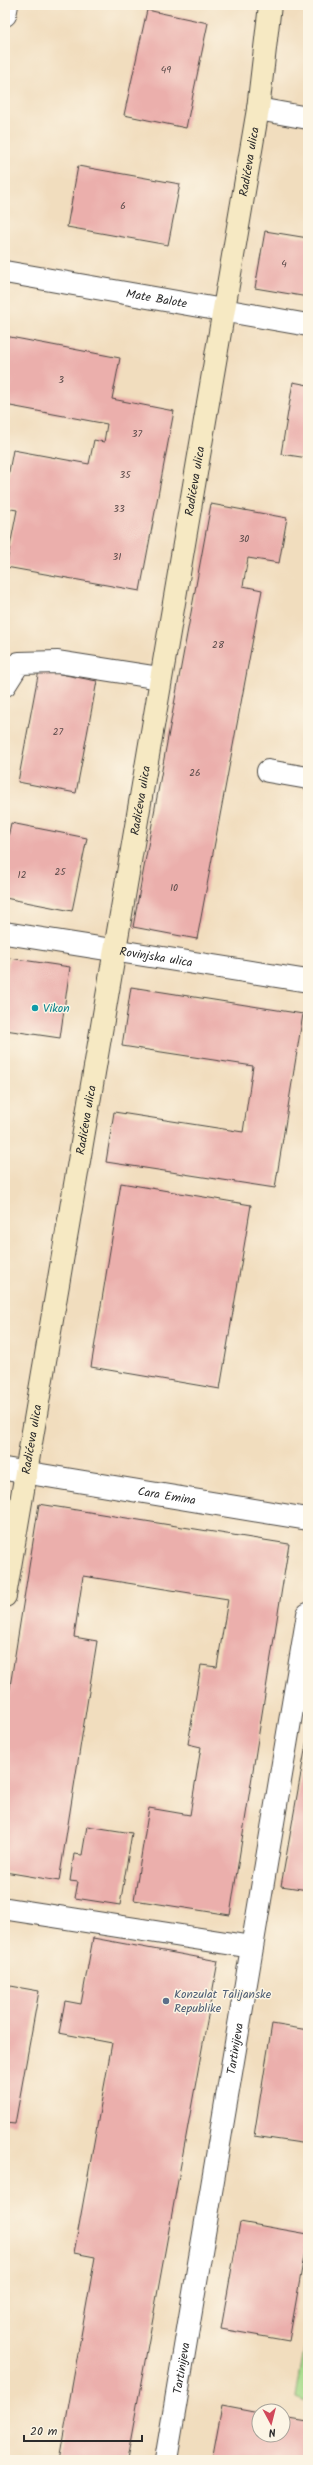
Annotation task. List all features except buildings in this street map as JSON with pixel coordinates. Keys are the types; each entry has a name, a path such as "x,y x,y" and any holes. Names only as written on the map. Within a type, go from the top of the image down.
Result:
{"main road":[{"name":"Radićeva ulica","path":"5,1596 15,1471 114,951 258,109 270,5"}],"street":[{"path":"5,15 7,5"},
{"path":"258,109 308,118"},
{"name":"Mate Balote","path":"5,272 308,325"},
{"path":"5,685 20,663 58,662 160,678"},
{"path":"268,771 308,778"},
{"name":"Rovinjska ulica","path":"5,933 308,981"},
{"name":"Cara Emina","path":"15,1471 308,1519"},
{"name":"Tartinijeva","path":"166,2460 308,1614"},
{"path":"8,1909 252,1947"}],"green space":[{"path":"308,2326 308,2402 296,2397"}],"place":[{"name":"Vikon","path":"35,1008"},
{"name":"Konzulat Talijanske Republike","path":"166,2001"}]}
